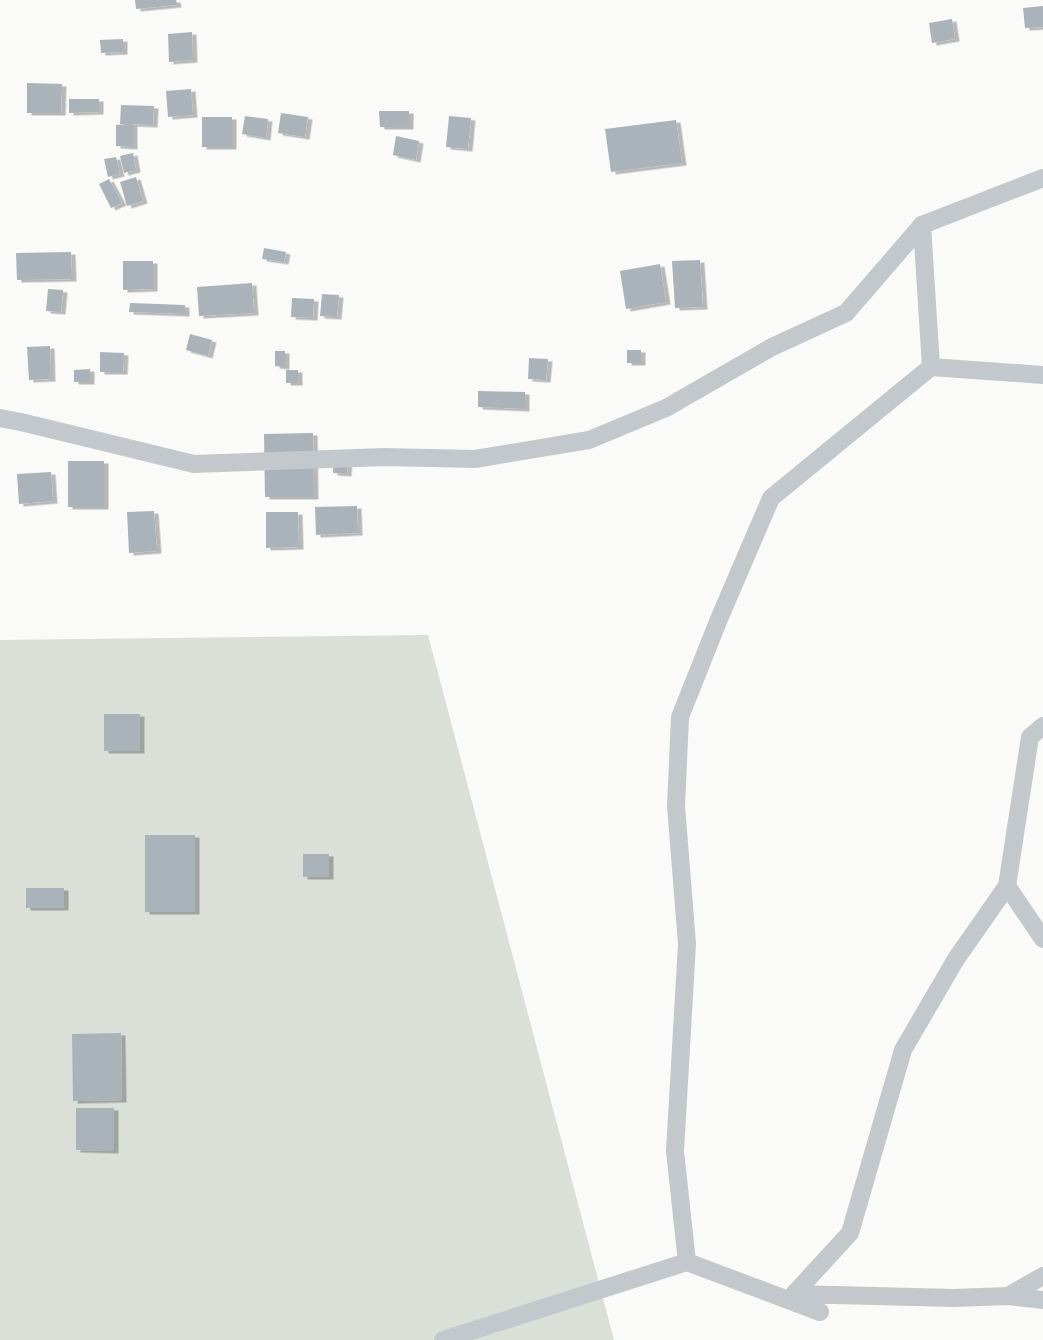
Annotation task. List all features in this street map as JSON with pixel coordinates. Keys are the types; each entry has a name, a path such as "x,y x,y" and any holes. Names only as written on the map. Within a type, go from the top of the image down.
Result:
{"street":[{"path":"0,418 194,464 384,457 475,459 589,440 666,408 772,347 846,313 922,225 1043,178"},
{"path":"922,225 931,367"},
{"path":"687,1262 676,1151 687,944 676,806 680,717 718,619 771,498 931,367 1043,375"},
{"path":"794,1294 850,1233 903,1050 956,959 1007,886 1030,737 1043,726"},
{"path":"1007,886 1043,939"},
{"path":"443,1340 687,1262 820,1312 794,1294"},
{"path":"1008,1296 1043,1276"},
{"path":"794,1294 954,1298 1008,1296 1043,1300"}],"shaded area":[{"path":"428,635 614,1340 0,1340 0,640"}],"building":[{"path":"135,0 176,0 177,5 136,9"},
{"path":"1043,6 1043,27 1025,28 1023,8"},
{"path":"952,19 955,39 932,43 929,23"},
{"path":"192,32 193,60 169,62 168,34"},
{"path":"123,39 123,52 101,53 100,40"},
{"path":"27,83 62,84 61,113 27,113"},
{"path":"191,89 193,115 168,117 166,91"},
{"path":"69,99 99,99 99,112 69,113"},
{"path":"121,105 154,106 153,125 133,124 133,147 116,146 116,125 127,124 120,124"},
{"path":"379,111 409,111 409,127 380,127"},
{"path":"281,113 308,117 305,137 278,133"},
{"path":"245,116 268,119 266,138 242,134"},
{"path":"449,116 471,118 468,149 446,147"},
{"path":"202,117 232,117 232,147 202,147"},
{"path":"676,120 682,163 611,172 605,129"},
{"path":"396,136 419,141 416,160 393,155"},
{"path":"133,153 136,170 124,173 120,156"},
{"path":"116,157 120,174 108,177 104,159"},
{"path":"136,177 143,201 127,206 120,182"},
{"path":"109,179 122,203 111,208 99,184"},
{"path":"264,248 286,252 284,262 262,259"},
{"path":"71,252 72,279 17,280 16,253"},
{"path":"700,260 703,307 675,308 672,261"},
{"path":"123,261 153,261 153,289 123,290"},
{"path":"660,264 666,302 626,309 620,271"},
{"path":"252,283 254,313 199,316 197,287"},
{"path":"48,289 63,290 61,312 46,311"},
{"path":"322,294 339,295 337,317 320,316"},
{"path":"292,298 314,299 313,318 291,317"},
{"path":"130,303 185,305 185,314 129,312"},
{"path":"190,334 212,340 208,356 186,350"},
{"path":"50,346 51,379 29,380 27,347"},
{"path":"627,350 641,350 641,363 627,363"},
{"path":"275,351 285,351 285,367 275,366"},
{"path":"100,352 124,353 123,372 100,372"},
{"path":"529,358 548,359 546,380 528,379"},
{"path":"90,369 90,382 74,382 74,370"},
{"path":"286,370 298,370 298,383 286,383"},
{"path":"478,391 525,392 525,409 478,407"},
{"path":"313,433 314,497 265,497 264,434"},
{"path":"334,453 348,454 347,474 333,473"},
{"path":"68,461 104,461 104,507 68,507"},
{"path":"51,472 53,501 19,504 17,474"},
{"path":"357,506 358,533 316,535 315,507"},
{"path":"154,511 157,551 129,553 127,512"},
{"path":"266,512 298,512 299,547 266,548"},
{"path":"104,714 140,714 140,751 104,751"},
{"path":"145,835 195,835 195,912 145,912"},
{"path":"303,854 329,854 329,877 303,877"},
{"path":"26,888 64,888 64,908 26,908"},
{"path":"121,1033 122,1100 73,1101 72,1034"},
{"path":"76,1108 114,1108 114,1151 76,1150"}]}
